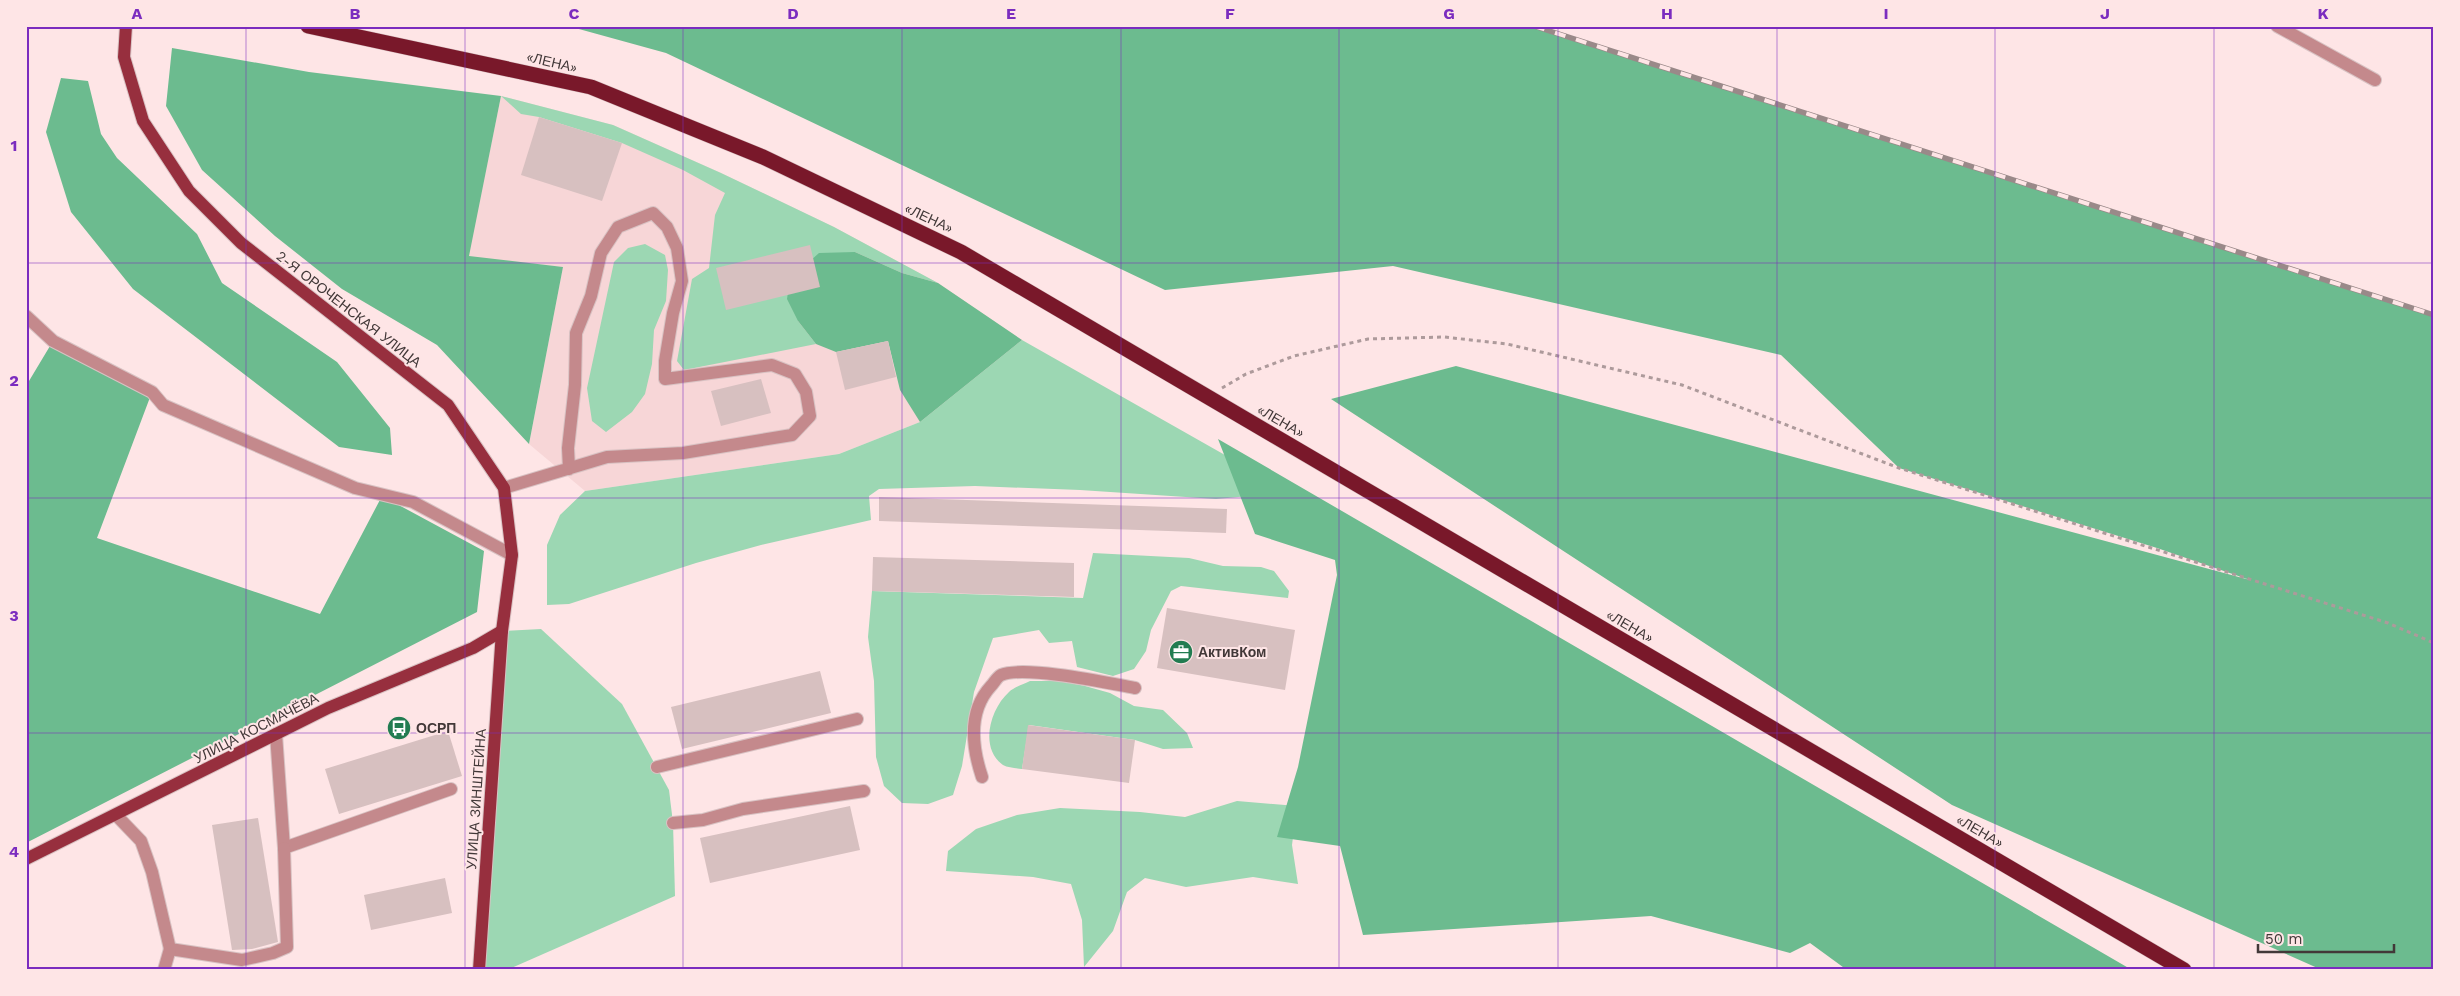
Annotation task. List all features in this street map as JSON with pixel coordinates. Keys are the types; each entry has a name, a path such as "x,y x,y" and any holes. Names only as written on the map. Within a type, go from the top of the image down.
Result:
{"highway":[{"name":"«ЛЕНА»","path":"308,26 591,87 744,150 961,252 2184,970"}],"main road":[{"name":"2-Я ОРОЧЕНСКАЯ УЛИЦА","path":"126,26 124,57 143,121 189,191 241,243 448,405 504,488 512,555 502,631"},
{"name":"УЛИЦА КОСМАЧЁВА","path":"26,859 328,708 472,648 502,631"},
{"name":"УЛИЦА ЗИНШТЕЙНА","path":"479,970 502,631"}],"lane":[{"path":"2277,26 2375,80"},
{"path":"504,488 607,457 683,453 792,435 810,416 806,392 795,374 772,365 665,379 665,361 673,313 682,281 677,248 667,227 652,213 618,227 601,253 591,296 576,333 575,385 568,448 569,468"},
{"path":"26,316 53,341 152,392 163,405 355,488 414,502 512,555"},
{"path":"982,777 974,747 975,713 982,696 1000,676 1019,673 1050,674 1135,688"},
{"path":"657,767 858,719"},
{"path":"170,949 242,960 287,948 284,848 276,734"},
{"path":"284,848 451,789"},
{"path":"673,823 703,820 743,809 864,791"},
{"path":"116,815 142,840 152,872 170,949 164,970"}],"path":[{"path":"1206,397 1246,374 1278,362 1368,339 1444,337 1507,344 1682,385 1899,468 2388,622 2434,642"}],"shaded area":[{"path":"568,26 1533,26 2434,315 2434,970 2322,970 1952,805 1331,399 1456,366 2250,580 2157,548 1899,468 1781,355 1393,266 1165,290 666,53"},
{"path":"172,48 309,72 501,96 469,256 563,267 529,444 437,345 342,289 275,236 202,170 166,106"},
{"path":"61,78 88,81 101,134 117,158 197,234 222,283 337,362 390,428 392,455 339,447 133,289 71,212 46,132"},
{"path":"501,96 613,125 721,173 834,227 938,283 1022,340 920,422 839,454 585,491 529,444 563,267 468,257"},
{"path":"501,96 613,125 721,173 834,227 938,283 902,273 855,252 798,321 816,344 684,370 677,361 692,279 709,268 715,215 725,193 683,170 622,143 539,117 521,114"},
{"path":"645,244 665,255 668,270 666,301 654,330 652,364 645,394 632,412 606,432 592,421 587,388 614,262 628,248"},
{"path":"855,252 902,273 938,283 1022,340 920,422 900,390 888,341 836,352 816,344 798,321 787,299 790,279 819,253"},
{"path":"1022,340 1262,476 1272,494 1216,499 1080,490 975,486 879,489 869,496 871,520 761,545 696,563 569,604 547,605 547,545 560,515 585,491 839,454 920,422"},
{"path":"53,341 152,392 97,538 320,614 382,496 484,551 477,612 26,843 26,386"},
{"path":"1218,439 2132,970 1847,970 1810,943 1790,953 1651,916 1363,935 1340,846 1277,837 1298,767 1337,575 1335,560 1255,534"},
{"path":"1093,553 1189,558 1223,566 1261,567 1274,571 1289,591 1288,598 1181,586 1171,591 1151,630 1146,651 1134,669 1113,676 1077,667 1072,641 1049,643 1039,630 993,638 974,692 962,766 953,795 928,804 902,803 884,786 876,757 874,681 868,637 872,591 1083,598"},
{"path":"541,629 622,704 669,790 673,823 675,896 507,970 479,970 502,631"},
{"path":"1030,681 1060,681 1085,686 1110,693 1134,706 1163,710 1187,733 1193,748 1163,749 1135,740 1029,725 1022,769 1005,766 996,758 991,749 989,739 992,718 1002,699 1009,692"},
{"path":"1237,801 1297,806 1292,845 1298,884 1253,877 1186,887 1145,878 1127,892 1113,931 1084,967 1082,920 1071,884 1033,877 946,871 948,851 976,829 1017,815 1060,808 1140,812 1185,817"}],"building":[{"path":"539,117 622,143 602,201 521,175"},
{"path":"810,245 820,287 726,310 716,268"},
{"path":"888,341 896,377 845,390 836,352"},
{"path":"761,379 771,413 721,426 711,391"},
{"path":"879,497 1227,509 1226,533 879,521"},
{"path":"873,557 1074,563 1074,597 872,591"},
{"path":"1167,608 1295,630 1285,690 1157,668"},
{"path":"820,671 831,713 682,749 671,707"},
{"path":"1028,725 1135,740 1129,783 1022,769"},
{"path":"448,731 462,776 339,814 325,769"},
{"path":"850,806 860,850 710,883 700,838"},
{"path":"258,818 278,942 252,949 232,950 212,825"},
{"path":"445,878 452,913 371,930 364,895"}],"railway":[{"path":"1534,26 2434,315"}],"place":[{"name":"АктивКом","path":"1181,652"},
{"name":"ОСРП","path":"399,728"}]}
